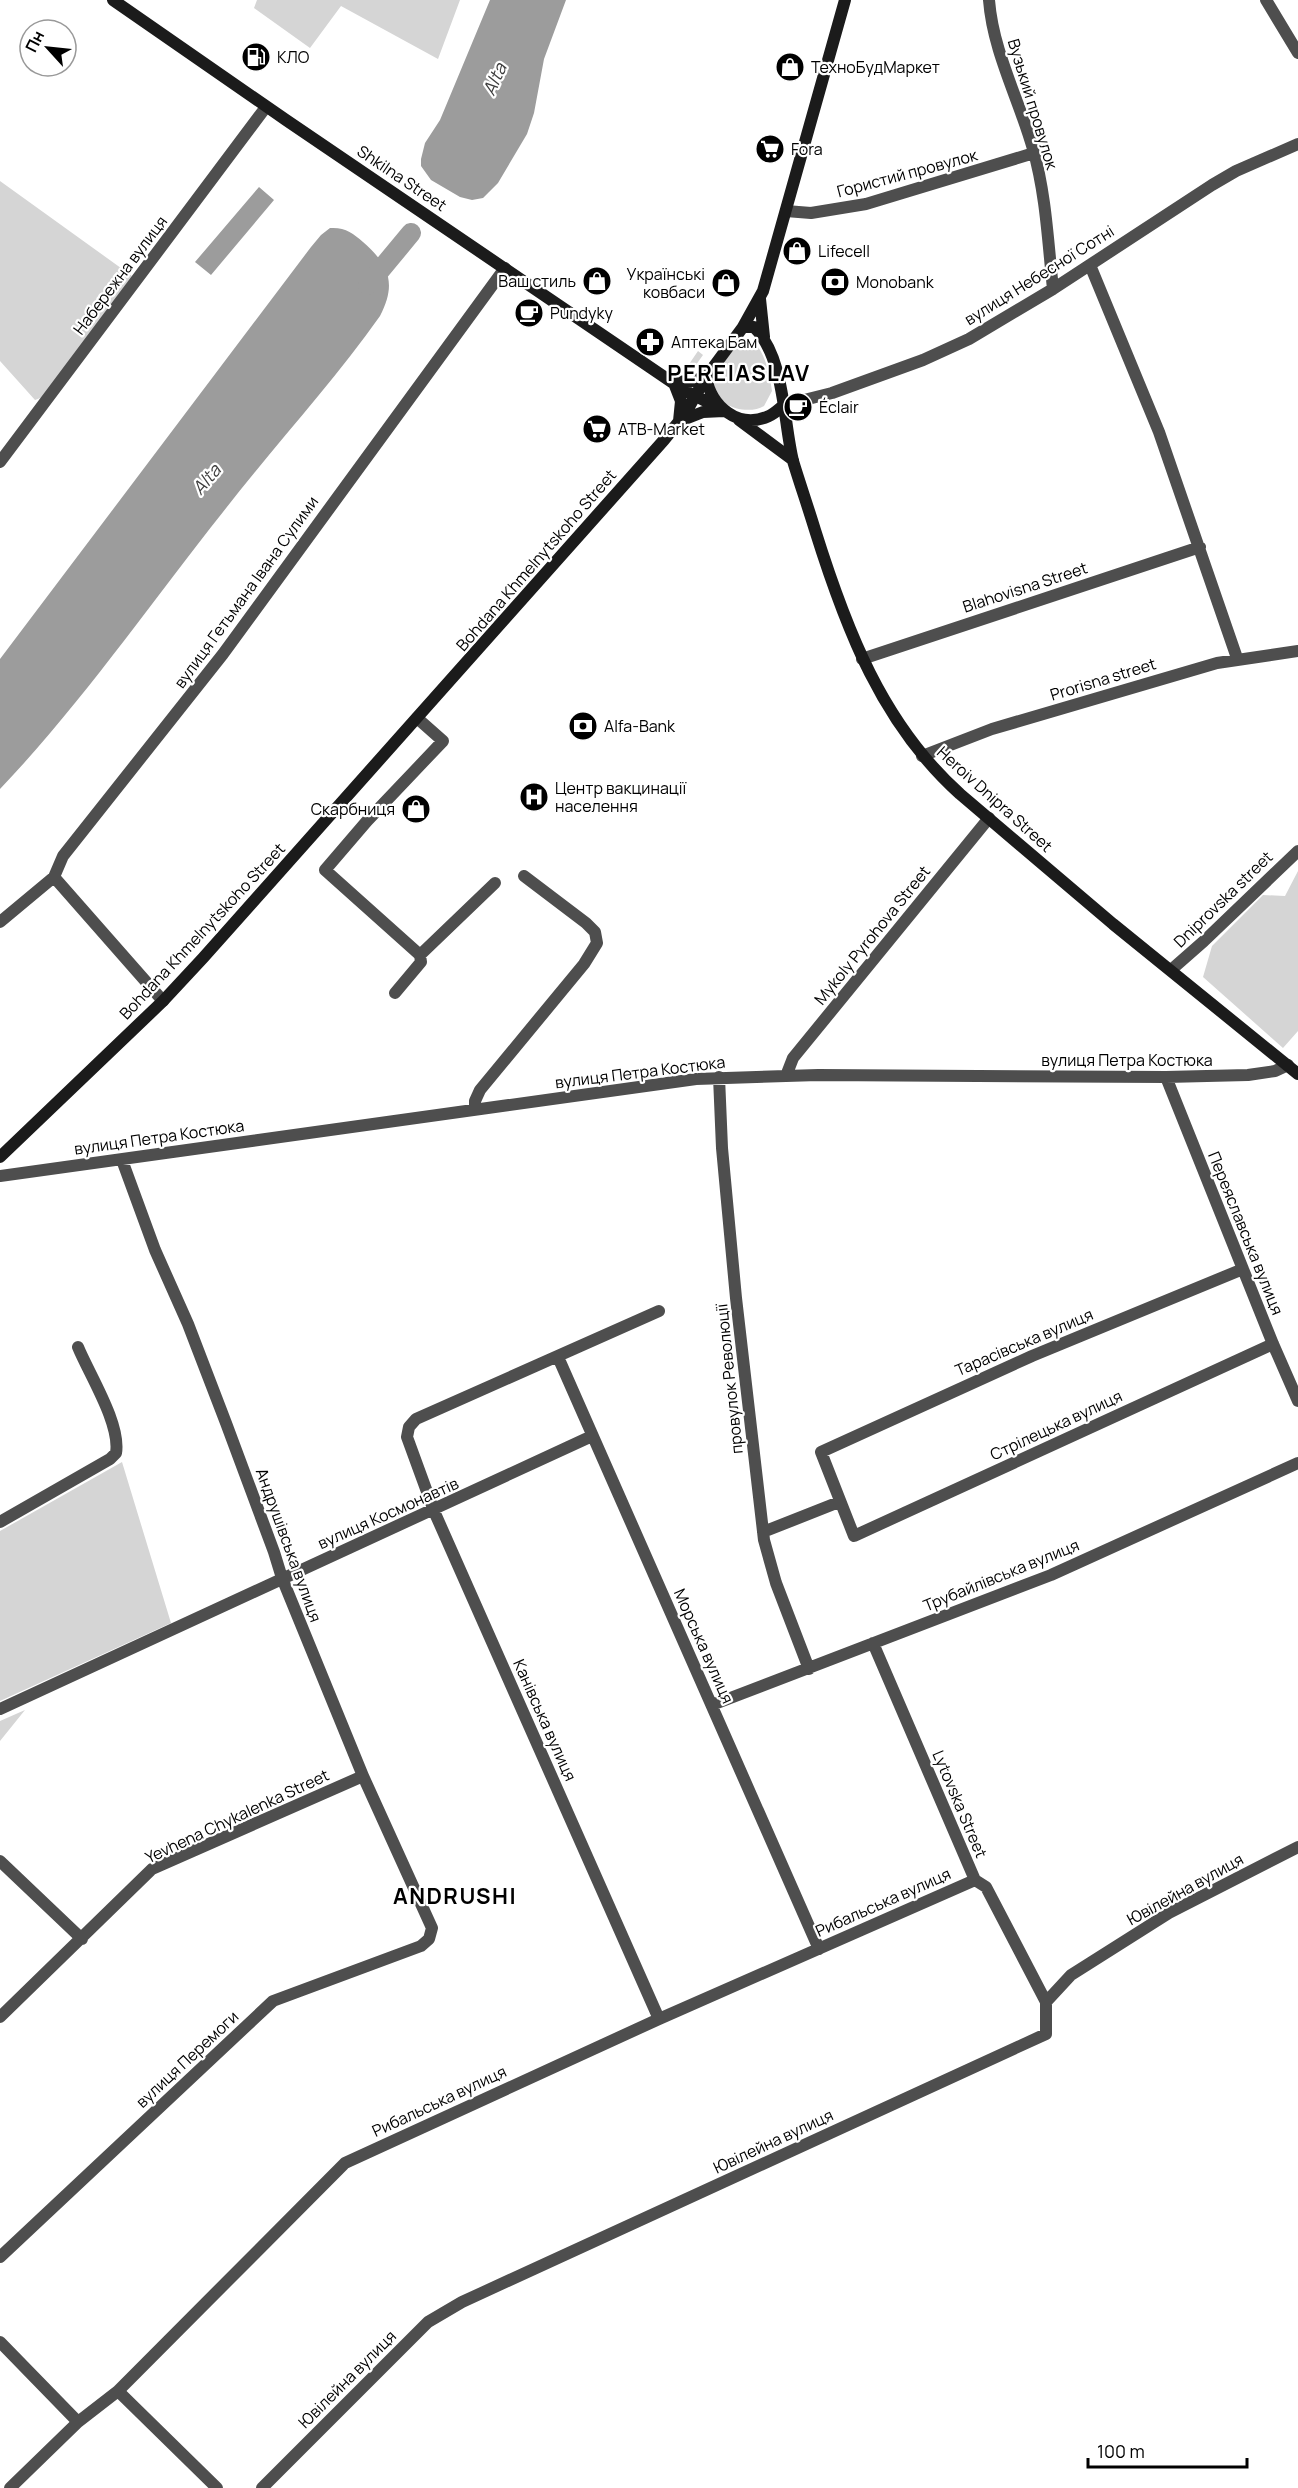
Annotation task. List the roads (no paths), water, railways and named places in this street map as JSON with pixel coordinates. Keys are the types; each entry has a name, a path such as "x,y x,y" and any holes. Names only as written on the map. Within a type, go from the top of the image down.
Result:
{"main road":[{"name":"Shkilna Street","path":"113,0 266,107 673,382 738,419 793,460"},
{"path":"743,327 760,299 845,0"},
{"path":"760,299 764,337"},
{"path":"743,327 754,327 764,337"},
{"name":"Bohdana Khmelnytskoho Street","path":"0,1156 163,1001 417,718 678,422 696,397 705,377 743,327"},
{"name":"Heroiv Dnipra Street","path":"764,337 784,405 793,460 826,563 862,659 891,714 936,773 1298,1074"},
{"path":"678,422 681,401 673,382 692,381 705,377 710,395 725,411"},
{"path":"738,419 756,421 770,416 784,405"},
{"name":"Bohdana Khmelnytskoho Street","path":"678,422 703,412 725,411"}],"street":[{"name":"Вузький провулок","path":"989,0 998,45 1034,153 1042,196 1053,290"},
{"path":"1266,0 1298,53"},
{"name":"Набережна вулиця","path":"0,462 266,107"},
{"name":"вулиця Небесної Сотні","path":"784,405 832,393 942,352 1053,290 1218,181 1298,144"},
{"name":"Гористий провулок","path":"786,211 811,213 851,207 1034,153"},
{"path":"1090,265 1159,432 1237,658"},
{"name":"вулиця Гетьмана Івана Сулими","path":"0,922 54,877 63,856 223,654 505,268"},
{"name":"Blahovisna Street","path":"862,659 1200,547"},
{"name":"Prorisna street","path":"922,756 992,729 1237,658 1298,651"},
{"path":"395,993 422,962 420,955 325,870 373,814 443,741 417,718"},
{"name":"Mykoly Pyrohova Street","path":"786,1076 793,1058 989,818"},
{"name":"Dniprovska street","path":"1171,970 1204,942 1298,851"},
{"path":"475,1110 475,1101 480,1090 584,964 597,943 595,932 586,923 524,876"},
{"path":"54,877 163,1001"},
{"path":"420,955 495,882"},
{"name":"вулиця Петра Костюка","path":"0,1176 718,1077 1166,1077 1248,1075 1275,1071 1288,1065"},
{"name":"провулок Революції","path":"718,1077 735,1286 763,1532 773,1572 809,1669"},
{"name":"Переяславська вулиця","path":"1166,1077 1298,1401"},
{"name":"Андрушівська вулиця","path":"122,1160 155,1250 188,1324 222,1412 282,1578 363,1776 431,1923 429,1938"},
{"name":"Тарасівська вулиця","path":"839,1502 821,1452 1022,1361 1243,1269"},
{"path":"558,1357 659,1311"},
{"name":"Стрілецька вулиця","path":"839,1502 854,1536 1273,1344"},
{"path":"0,1522 110,1460 116,1453 117,1445 111,1422 78,1347"},
{"name":"Канівська вулиця","path":"558,1357 417,1419 407,1432 408,1442 434,1511 658,2019"},
{"name":"Морська вулиця","path":"558,1357 819,1949"},
{"name":"вулиця Космонавтів","path":"0,1709 282,1578 434,1511 592,1436"},
{"name":"Трубайлівська вулиця","path":"712,1705 1051,1575 1298,1463"},
{"path":"763,1532 839,1502"},
{"name":"Lytovska Street","path":"873,1643 975,1880 986,1887 1046,2002"},
{"name":"Yevhena Chykalenka Street","path":"0,2017 152,1869 363,1776"},
{"name":"Ювілейна вулиця","path":"262,2488 428,2322 462,2302 1046,2034 1046,2002 1071,1975 1169,1913 1298,1847"},
{"path":"0,1861 82,1939"},
{"name":"Рибальська вулиця","path":"10,2488 78,2422 117,2391 345,2163 658,2019 975,1880"},
{"name":"вулиця Перемоги","path":"0,2257 273,2001 421,1946 429,1938"},
{"path":"0,2342 78,2422"},
{"path":"117,2391 217,2488"}],"water":[{"path":"490,0 566,0 544,59 534,113 527,134 498,183 483,198 472,200 460,197 431,180 421,166 421,159 425,143 440,120"},
{"path":"259,187 274,200 211,275 195,262"},
{"path":"330,228 348,231 356,236 372,250 384,267 389,284 380,316 223,512 59,723 0,789 0,659 311,247"}],"waterway":[{"name":"Alta","path":"368,285 411,233"}],"place":[{"name":"КЛО","path":"256,57"},
{"name":"ТехноБудМаркет","path":"790,67"},
{"name":"Fora","path":"770,149"},
{"name":"Lifecell","path":"797,251"},
{"name":"Ваш стиль","path":"597,281"},
{"name":"Monobank","path":"835,282"},
{"name":"Українські ковбаси","path":"726,283"},
{"name":"Pundyky","path":"529,313"},
{"name":"Аптека Бам","path":"650,342"},
{"name":"Éclair","path":"798,407"},
{"name":"ATB-Market","path":"597,429"},
{"name":"Alfa-Bank","path":"583,726"},
{"name":"Центр вакцинації населення","path":"534,797"},
{"name":"Скарбниця","path":"416,809"}],"district":[{"name":"PEREIASLAV","path":"739,373"},
{"name":"ANDRUSHI","path":"455,1896"}]}
